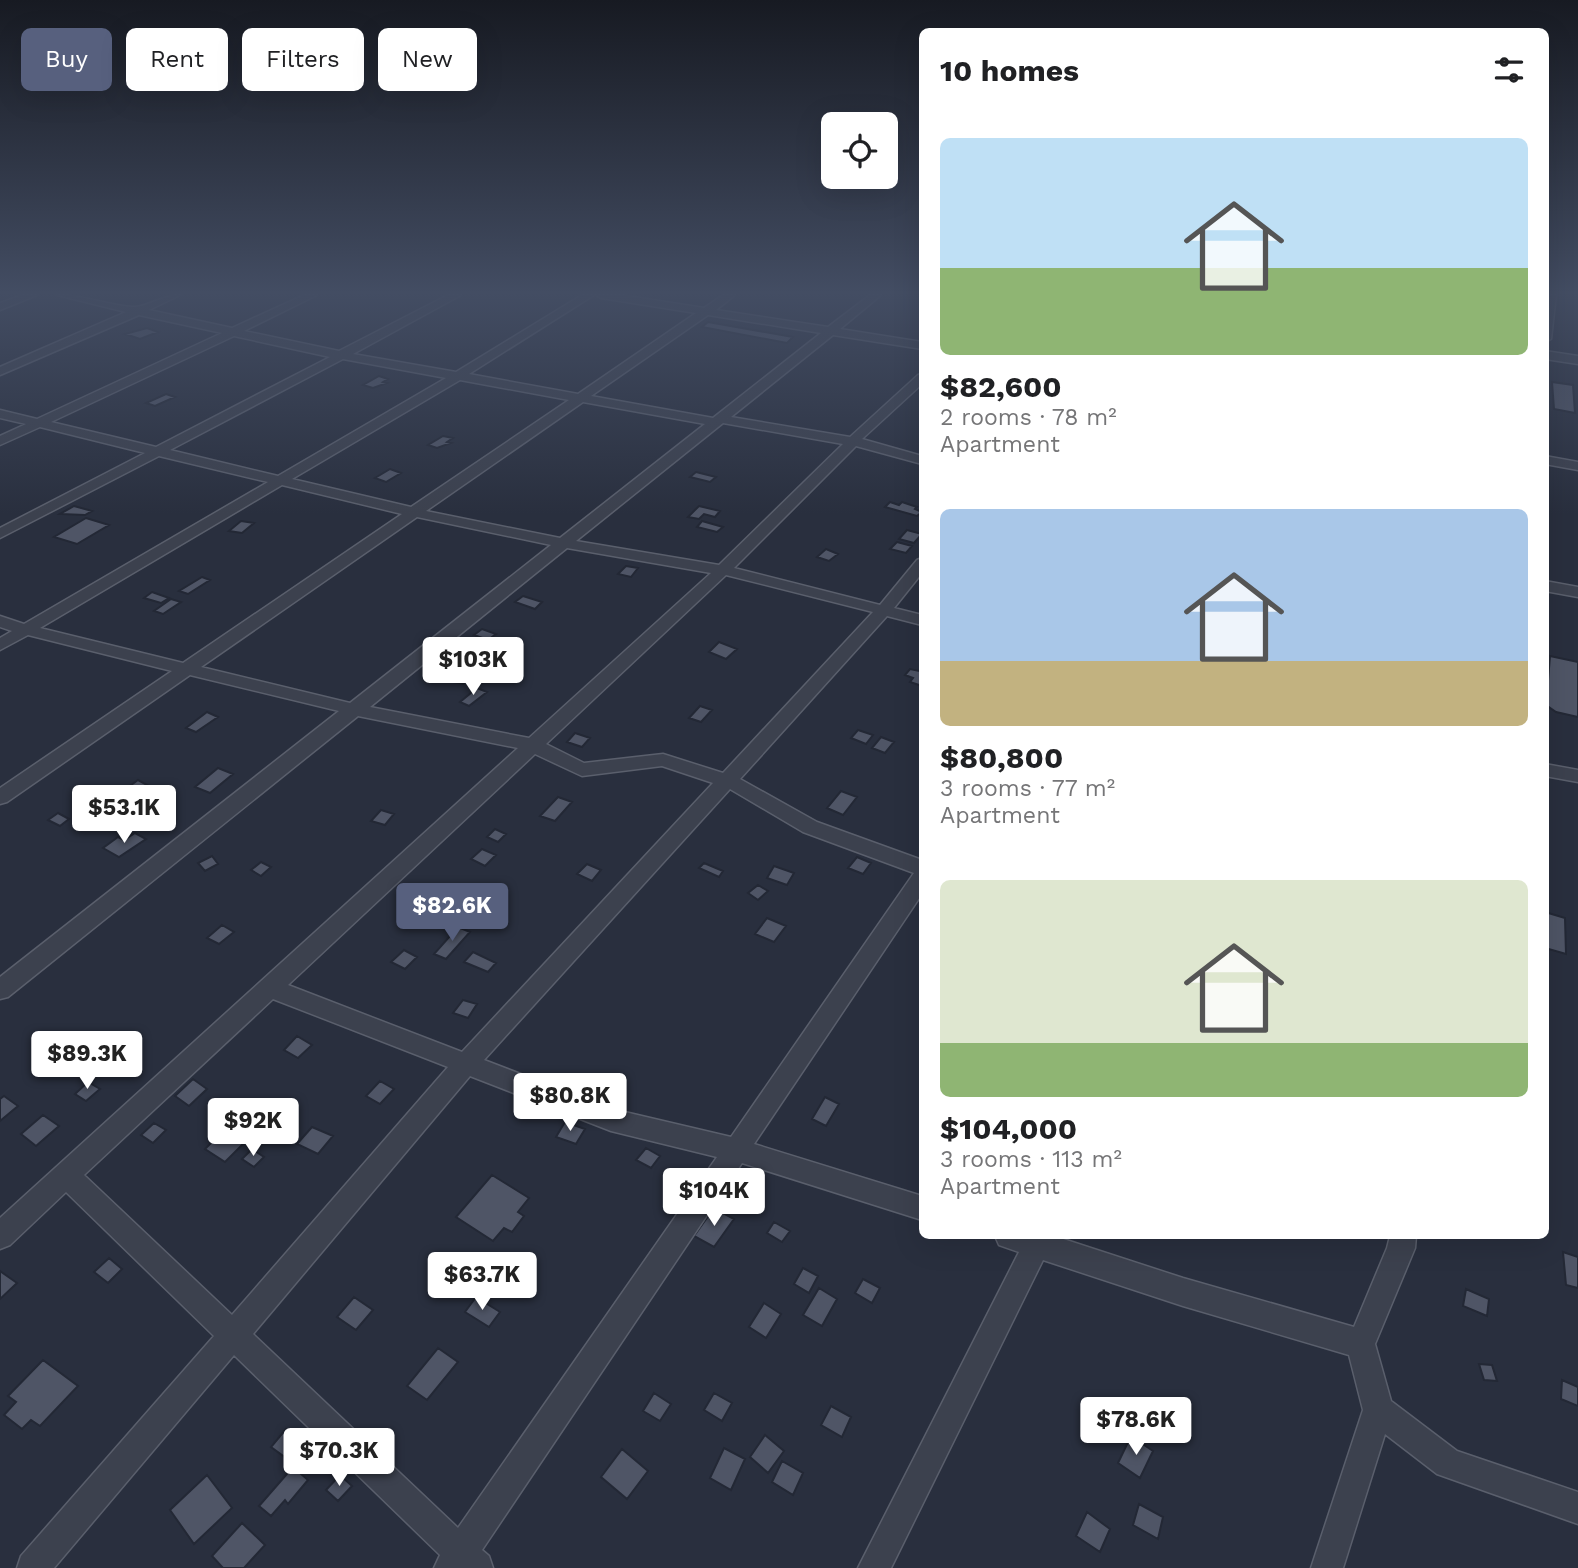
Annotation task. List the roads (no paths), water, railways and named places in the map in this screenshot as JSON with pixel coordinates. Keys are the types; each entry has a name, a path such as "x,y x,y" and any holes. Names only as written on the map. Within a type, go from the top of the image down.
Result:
{"street":[{"path":"0,440 156,368"},
{"path":"0,534 315,368"},
{"path":"414,368 580,399 853,441 919,459"},
{"path":"0,645 471,368"},
{"path":"0,797 625,368"},
{"path":"0,990 783,368"},
{"path":"0,1236 271,988 531,744 723,570 853,441 919,381"},
{"path":"0,414 412,512 562,543 723,570 919,619"},
{"path":"1549,461 1578,466"},
{"path":"33,1568 467,1064 884,610 919,567"},
{"path":"1549,587 1578,592"},
{"path":"0,621 26,630 352,709 531,744 582,770 663,760 727,780 810,827 919,868"},
{"path":"1549,771 1578,776"},
{"path":"65,1174 463,1562 919,882"},
{"path":"271,988 611,1120 737,1150 919,1207"},
{"path":"874,1568 1029,1239"},
{"path":"1032,1239 1183,1292 1361,1344"},
{"path":"1327,1568 1378,1410 1361,1344 1402,1239"},
{"path":"1378,1410 1448,1463 1578,1508"}]}
